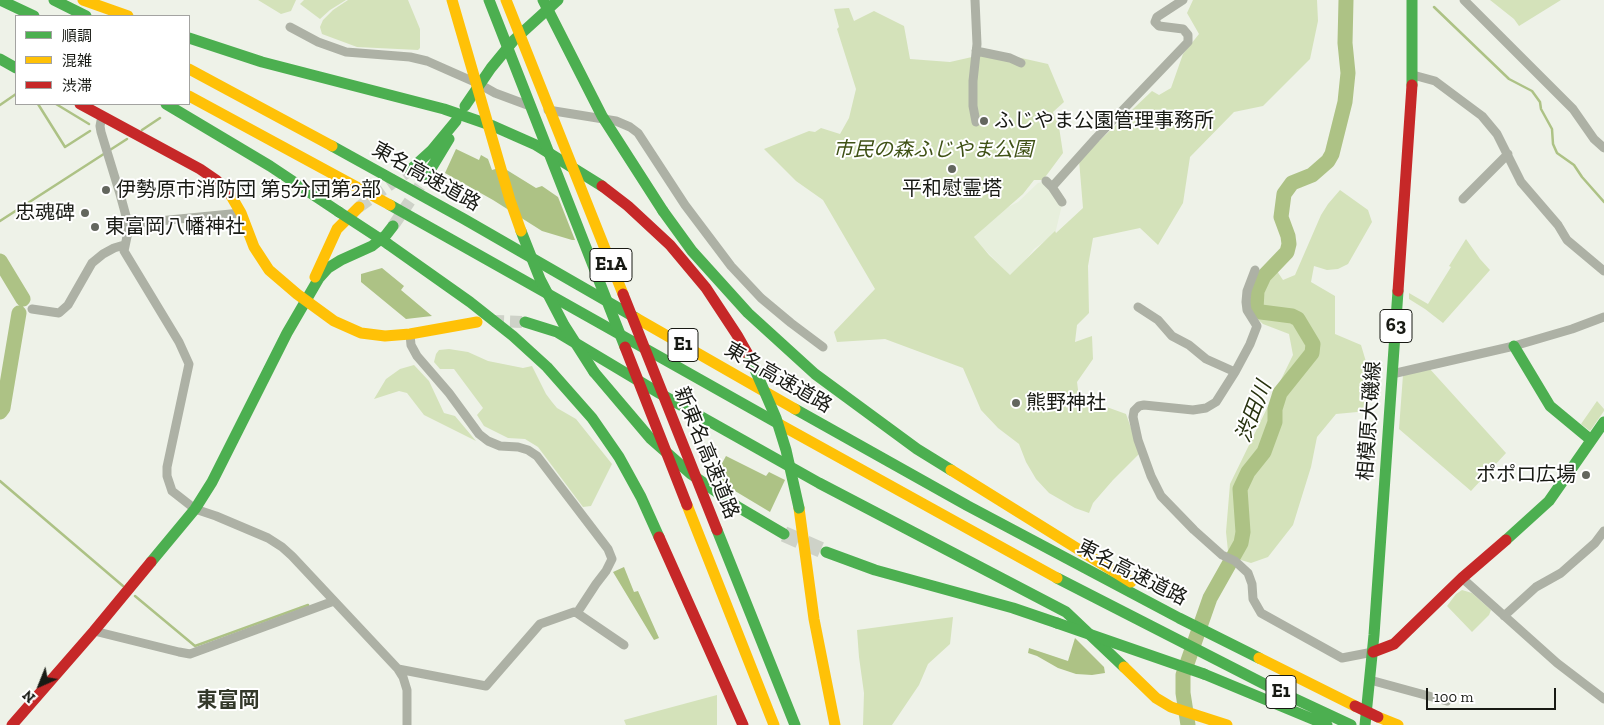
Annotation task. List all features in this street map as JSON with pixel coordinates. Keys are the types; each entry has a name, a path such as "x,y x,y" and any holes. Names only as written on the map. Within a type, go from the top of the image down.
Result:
{"main road":[{"path":"0,0 30,15"},
{"path":"54,0 84,15"},
{"path":"83,0 125,15"},
{"path":"452,0 510,200 540,279 564,325 594,372 650,438 715,492 784,534"},
{"name":"新東名高速道路","path":"489,0 774,725"},
{"name":"新東名高速道路","path":"506,0 795,725"},
{"path":"543,0 602,116 624,152 692,251 748,313 815,374 917,449 1180,614"},
{"path":"465,106 479,84 514,40 558,0"},
{"name":"相模原大磯線","path":"1365,725 1373,652 1413,75 1412,0"},
{"path":"0,11 15,19"},
{"path":"190,38 286,69 444,109 493,126 536,145 568,163 628,206 670,245 706,288 738,335 776,418 793,478 799,508 814,619 835,725"},
{"path":"0,59 15,67"},
{"name":"東名高速道路","path":"190,70 464,219 959,502 1080,567 1180,614 1340,699 1398,725"},
{"name":"東名高速道路","path":"190,97 444,234 1069,584 1351,725"},
{"path":"82,105 200,169 216,180 232,196 261,260 275,276 334,321 360,333 385,336 410,334 477,322"},
{"path":"168,105 270,166 457,292 514,336 558,378 597,425 619,457 641,497 684,588 743,725"},
{"path":"410,170 432,150 455,123 444,148 426,177"},
{"path":"305,300 338,229 359,207"},
{"path":"12,725 94,631 195,509 212,482 286,333 319,278 328,268 340,260 372,246 393,226"},
{"path":"525,322 557,332 659,393 819,483 1066,612 1156,698 1171,707 1227,725"},
{"path":"1514,346 1550,406 1592,440"},
{"path":"1373,652 1394,644 1462,578 1530,520 1544,506 1604,422"},
{"path":"826,552 875,570 1013,608 1057,623 1204,674 1327,725"}],"street":[{"path":"975,0 976,51 973,106 976,122"},
{"path":"1062,202 1049,184 1188,42 1188,35 1183,29 1159,26 1155,22 1156,17 1183,0"},
{"path":"1464,0 1573,109 1594,139 1604,148"},
{"path":"290,28 336,49 354,53 420,59 509,98 541,109 616,121 630,127 645,142 685,205 731,266 761,298 790,323 823,347"},
{"path":"976,51 1010,58 1021,63"},
{"path":"1413,75 1435,81 1482,116 1497,134 1522,182 1558,225 1567,240 1604,271"},
{"path":"102,116 100,129 128,224 124,251 179,342 189,364 167,467 167,476 172,491 195,509 268,538 282,547 403,676 407,690 408,725"},
{"path":"1464,199 1508,154"},
{"path":"128,224 241,213"},
{"path":"32,309 59,313 68,305 92,263 103,254 124,245"},
{"path":"1255,270 1247,291 1246,302 1247,310 1257,326 1236,372 1216,402 1211,406 1193,410 1144,405 1136,408 1133,417 1144,460 1161,496 1171,508 1194,530 1248,573 1252,584 1253,599 1261,613 1342,658 1373,652"},
{"path":"1138,307 1158,320 1172,336 1189,345 1206,359 1236,372"},
{"path":"1392,374 1514,346 1572,329 1604,317"},
{"path":"410,334 411,345 417,356 449,393 479,434 488,442 500,446 518,447 528,450 537,456 612,555 610,564 577,613"},
{"path":"1504,616 1536,587 1561,573 1595,543 1604,531"},
{"path":"1462,578 1556,663 1602,694"},
{"path":"94,631 190,654 334,601"},
{"path":"398,669 486,686 540,624 574,612 624,645"},
{"path":"1370,680 1447,700"}],"shaded area":[{"path":"456,149 479,160 481,155 488,159 492,170 502,167 536,188 542,186 558,197 575,240 542,231 445,173"},
{"path":"1042,182 1062,205 1055,234 1034,249 1014,275 1009,275 974,238 998,212 1018,202 1038,183"},
{"path":"382,268 404,286 401,290 432,316 406,319 361,282 361,274"},
{"path":"726,456 766,476 769,472 785,480 770,512 735,491 715,476"},
{"path":"624,567 634,592 638,591 659,638 654,640 613,572"},
{"path":"1075,638 1104,667 1105,673 1092,675 1076,674 1058,668 1028,653 1029,648 1068,661"}],"green space":[{"path":"258,0 296,0 291,11 281,14"},
{"path":"304,0 346,0 320,19 300,4"},
{"path":"348,0 408,0 420,29 420,48 418,50 357,47 322,34 320,27 323,20 333,10"},
{"name":"市民の森ふじやま公園","path":"1193,0 1317,0 1318,21 1310,59 1263,106 1234,112 1190,157 1183,203 1158,245 1140,228 1093,238 1088,266 1089,313 1077,325 1075,342 1092,336 1093,359 1077,382 1079,397 1126,414 1140,453 1093,503 1089,513 1075,508 1049,493 1036,479 1026,462 1019,444 998,428 981,410 963,368 885,339 837,342 834,332 875,289 823,200 796,181 764,149 809,131 815,132 821,128 840,134 849,118 856,89 837,29 839,27 834,9 849,8 854,21 874,11 904,26 910,59 950,62 972,57 972,47 1048,64 1064,102 1053,112 1059,127 1063,153 1043,180 1034,180 1023,194 974,237 1010,275 1055,231 1056,233 1083,208 1079,160 1152,91 1159,95 1171,88 1183,54 1199,34 1187,13"},
{"path":"1490,0 1561,0 1519,26 1514,19"},
{"path":"1340,190 1368,210 1372,222 1348,264 1338,269 1327,270 1314,266 1311,282 1335,296 1335,334 1361,345 1370,375 1368,411 1336,414 1317,437 1311,467 1293,525 1268,557 1251,563 1241,560 1228,551 1226,532 1230,484 1293,355 1289,334 1263,324 1252,314 1249,301 1253,284 1259,273 1277,271 1283,280 1295,275 1321,215"},
{"path":"1466,239 1490,270 1443,323 1409,299 1409,293 1428,304"},
{"path":"449,349 468,352 488,361 523,368 532,366 552,402 557,408 576,419 612,464 591,506 583,507 538,447 525,439 508,438 484,426 477,415 483,408 454,369 440,369 434,362 439,350"},
{"path":"414,365 429,381 444,413 455,416 476,441 424,415 407,393 399,391 374,399 386,379 400,369"},
{"path":"1429,368 1506,453 1471,491 1399,429 1403,375"},
{"path":"1597,401 1604,411 1590,431 1581,424"},
{"path":"1462,590 1472,593 1491,610 1489,615 1472,632 1447,606 1456,594"},
{"path":"953,617 950,644 928,664 919,685 892,725 863,725 864,693 857,630"},
{"path":"717,695 717,725 626,725 624,720"}],"waterway":[{"name":"渋田川","path":"1188,725 1183,693 1183,675 1210,598 1241,543 1243,532 1240,489 1248,472 1264,452 1275,422 1275,409 1280,393 1312,353 1313,344 1298,319 1292,316 1261,312 1256,309 1257,291 1264,276 1287,252 1288,236 1281,217 1284,194 1292,183 1312,175 1328,161 1332,154 1345,102 1348,73 1345,43 1346,0"},
{"path":"1434,7 1509,79 1532,91 1540,102 1541,109 1552,129 1553,144 1557,153 1574,165 1604,202"},
{"path":"0,105 15,95"},
{"path":"39,105 65,147 90,131"},
{"path":"58,105 89,124"},
{"path":"142,130 160,118"},
{"path":"0,221 127,139"},
{"path":"0,261 23,299"},
{"path":"0,412 3,408 19,313"},
{"path":"0,481 123,586"},
{"path":"135,596 195,646 308,605"}],"tunnel":[{"path":"359,207 410,170"},
{"path":"393,226 426,177"},
{"path":"492,321 525,322"},
{"path":"784,534 826,552"}],"traffic: fast":[{"path":"0,0 32,15"},
{"path":"54,0 84,15"},
{"path":"489,0 625,347"},
{"path":"543,0 602,116 663,211"},
{"path":"465,106 491,68 514,40 558,0"},
{"path":"1412,0 1412,85"},
{"path":"190,38 262,62 444,109 493,126 536,145 602,186"},
{"path":"0,59 15,67"},
{"path":"168,105 270,166 339,212"},
{"path":"410,170 432,150 456,121"},
{"path":"426,177 449,139"},
{"path":"332,146 636,318"},
{"path":"390,205 779,424"},
{"path":"663,211 692,251 748,313 815,374 917,449 951,470"},
{"path":"339,212 388,244"},
{"path":"151,562 195,509 212,482 287,333 319,278 328,268 341,260 372,246 386,235 393,226"},
{"path":"521,231 540,279 564,325 594,372"},
{"path":"388,244 470,302 513,336 547,367 592,418 619,457 641,497 659,537"},
{"path":"1365,725 1374,635 1398,291"},
{"path":"525,322 557,332 659,393 819,483 1066,612 1124,667"},
{"path":"1514,346 1550,406 1591,440"},
{"path":"750,358 776,418 786,450 799,508"},
{"path":"594,372 650,438 691,474 738,507 784,534"},
{"path":"795,409 968,506 1179,618 1259,658"},
{"path":"1506,540 1549,501 1604,422"},
{"path":"717,530 795,725"},
{"path":"826,552 875,570 1013,608 1057,623"},
{"path":"1057,578 1276,690 1351,725"},
{"path":"1057,623 1204,674"},
{"path":"1204,674 1327,725"}],"traffic: slow":[{"path":"83,0 125,15"},
{"path":"452,0 510,200 521,231"},
{"path":"506,0 623,294"},
{"path":"190,70 332,146"},
{"path":"190,97 390,205"},
{"path":"230,194 241,213 254,247 269,270 297,294 334,321 361,333 385,336 410,334 477,322"},
{"path":"315,277 337,229 359,207"},
{"path":"636,318 795,409"},
{"path":"779,424 1057,578"},
{"path":"951,470 1131,582"},
{"path":"687,505 774,725"},
{"path":"799,508 814,619 835,725"},
{"path":"1259,658 1355,706"},
{"path":"1124,667 1156,698 1171,707 1227,725"},
{"path":"1378,717 1398,725"}],"traffic: jam":[{"path":"1398,291 1412,85"},
{"path":"82,105 200,169 216,180 230,194"},
{"path":"602,186 628,206 670,245 706,288 750,358"},
{"path":"623,294 717,530"},
{"path":"625,347 687,505"},
{"path":"659,537 743,725"},
{"path":"1373,652 1394,644 1462,578 1506,540"},
{"path":"12,725 151,562"},
{"path":"1355,706 1378,717"}],"place":[{"name":"ふじやま公園管理事務所","path":"984,121"},
{"name":"平和慰霊塔","path":"952,169"},
{"name":"伊勢原市消防団 第5分団第2部","path":"106,190"},
{"name":"忠魂碑","path":"85,213"},
{"name":"東富岡八幡神社","path":"95,227"},
{"name":"熊野神社","path":"1016,403"},
{"name":"ポポロ広場","path":"1586,475"}],"district":[{"name":"東富岡","path":"228,701"}]}
